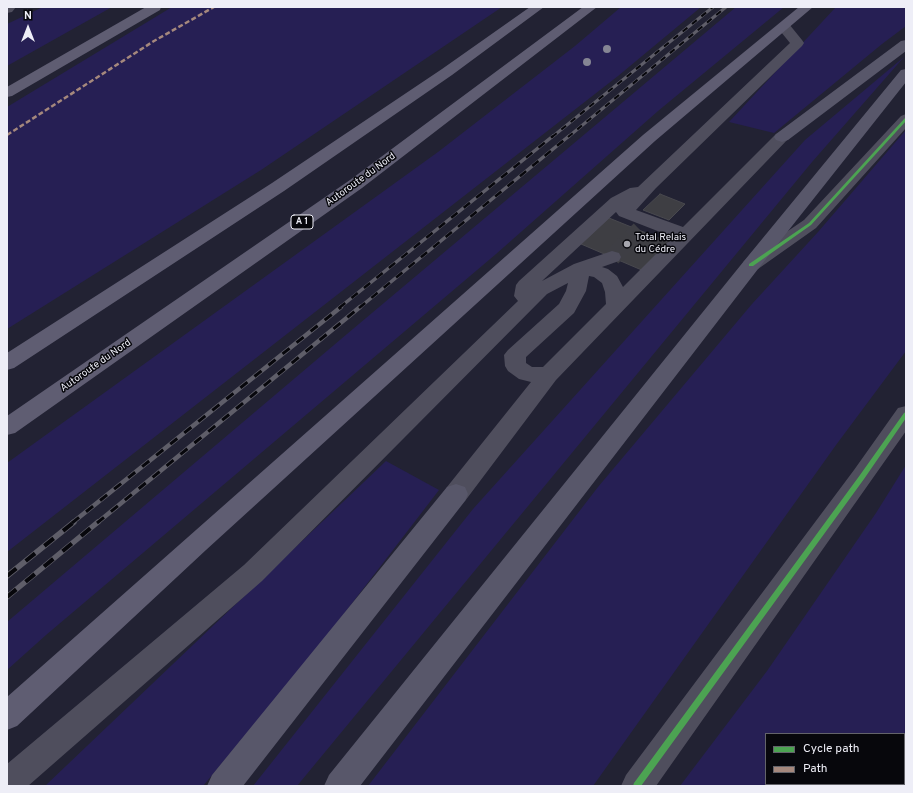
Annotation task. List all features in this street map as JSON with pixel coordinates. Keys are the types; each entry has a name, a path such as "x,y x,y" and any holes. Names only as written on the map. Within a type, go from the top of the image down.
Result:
{"highway":[{"path":"7,93 155,7"},
{"path":"7,363 278,187 447,72 538,7"},
{"name":"Autoroute du Nord","path":"7,427 356,184 591,7"},
{"path":"7,716 215,527 649,138 807,7"}],"main road":[{"path":"782,137 906,44"},
{"path":"340,786 751,265 906,74"},
{"path":"223,786 456,494"}],"street":[{"path":"686,235 644,226 625,212 650,184 797,43 784,27"},
{"path":"751,265 810,224 906,119"},
{"path":"456,494 548,375 782,137"},
{"path":"522,307 526,285 617,202 650,184"},
{"path":"7,784 253,573 540,290 581,268 612,257"},
{"path":"581,268 601,273 610,280 615,292 616,306"},
{"path":"548,375 527,374 516,366 515,355 567,308 576,291 581,268"},
{"path":"637,786 906,414"}],"shaded area":[{"path":"7,7 906,7 906,786 7,786"},
{"path":"43,7 112,7 7,66 7,24"},
{"path":"172,7 502,7 261,170 7,329 7,107"},
{"path":"621,7 701,7 618,76 7,552 7,463 438,152 575,46"},
{"path":"736,7 784,7 658,111 496,254 46,635 7,670 7,622"},
{"path":"836,7 906,7 906,26 774,133 729,122"},
{"path":"904,57 812,162 297,786 253,786 473,509 805,140"},
{"path":"906,130 906,351 836,445 593,786 368,786 598,487 752,304 818,232"},
{"path":"386,461 439,490 320,645 203,786 45,786"},
{"path":"906,465 906,786 680,786 767,671 876,513"}],"building":[{"path":"660,194 685,204 669,220 643,210"},
{"path":"609,218 671,243 644,271 581,244"}],"tunnel":[{"path":"612,257 640,230"}],"railway":[{"path":"552,137 713,7"},
{"path":"568,137 726,7"},
{"path":"339,308 553,136"},
{"path":"359,308 569,136"},
{"path":"72,523 341,307"},
{"path":"97,523 360,307"},
{"path":"7,576 74,522"},
{"path":"7,597 98,522"}],"marked path":[{"path":"7,135 154,41 214,7"}],"cycle path":[{"path":"751,265 810,224 906,119"},
{"path":"637,786 862,477 906,414"}],"place":[{"name":"Total Relais du Cédre","path":"627,244"}]}
